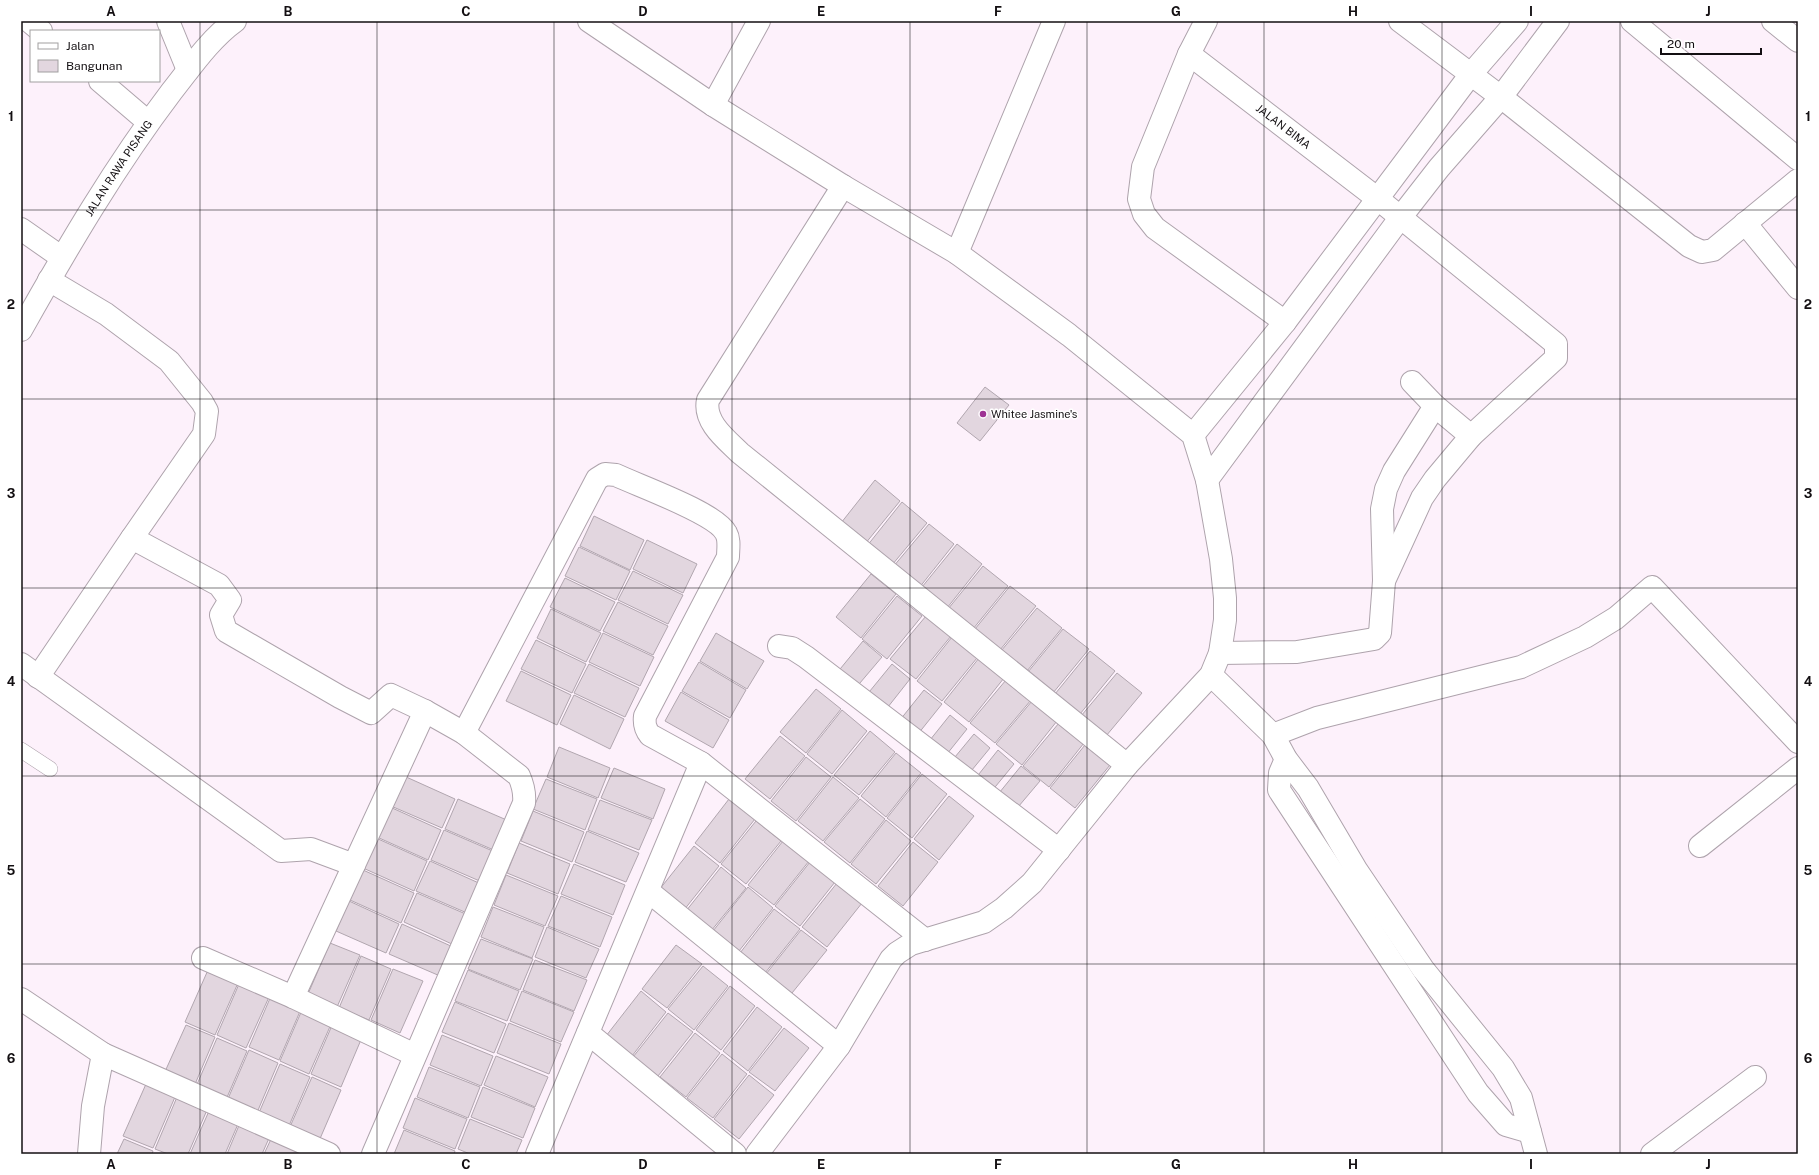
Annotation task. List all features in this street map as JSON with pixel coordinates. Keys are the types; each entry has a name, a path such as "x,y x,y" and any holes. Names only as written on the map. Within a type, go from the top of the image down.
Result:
{"street":[{"path":"29,21 40,30"},
{"path":"168,21 188,70"},
{"name":"JALAN RAWA PISANG","path":"21,330 61,257 148,122 188,70 220,34 235,21"},
{"path":"589,21 713,105 843,186 957,253 1069,335 1193,435 1207,480 1221,559 1225,598 1225,620 1220,653 1211,674 1128,765 1032,883 1004,908 984,922 904,948 891,959 839,1046 757,1154"},
{"path":"713,105 759,21"},
{"path":"957,253 1054,21"},
{"path":"1206,21 1189,54 1144,167 1139,199 1144,214 1156,228 1285,322"},
{"path":"1400,21 1472,74 1689,246 1702,252 1713,250 1798,180"},
{"path":"1193,435 1285,322 1472,74 1517,21"},
{"path":"1207,480 1400,218 1440,168 1501,97 1558,21"},
{"path":"1632,21 1798,159"},
{"path":"1773,21 1798,42"},
{"name":"JALAN BIMA","path":"1189,54 1378,199 1556,344 1556,358 1547,368 1471,436"},
{"path":"101,82 148,122"},
{"path":"843,186 708,400 707,408 710,419 717,430 740,453 1128,765"},
{"path":"1745,223 1798,288"},
{"path":"21,229 61,257"},
{"path":"38,677 204,434 207,411 202,402 169,361 106,314 49,280"},
{"path":"1384,581 1422,498 1435,479 1471,436 1435,406 1412,382"},
{"path":"1220,653 1270,654 1296,652 1374,639 1380,632 1384,581 1382,509 1386,489 1394,470 1435,406"},
{"path":"464,733 597,479 605,474 616,476 702,513 726,532 729,538 728,557 645,716 644,724 646,731 650,735 701,763 925,940"},
{"path":"132,538 219,585 230,600 220,615 226,631 340,697 371,713 391,695 425,711 464,733 519,776 524,789 524,799 373,1154"},
{"path":"1273,735 1317,718 1521,667 1591,634 1616,618 1652,586 1798,742"},
{"path":"779,646 792,648 806,657 1059,850"},
{"path":"21,664 281,851 311,849 354,865"},
{"path":"1211,674 1273,735 1286,759 1308,788 1357,870 1423,969 1503,1068 1521,1098 1536,1154"},
{"path":"293,998 425,711"},
{"path":"1286,759 1280,772 1278,790 1478,1093 1506,1125 1530,1132"},
{"path":"537,1154 701,763"},
{"path":"1700,846 1798,768"},
{"path":"648,892 839,1046"},
{"path":"1385,952 1402,936"},
{"path":"203,958 415,1054"},
{"path":"21,999 103,1054 329,1154"},
{"path":"588,1033 735,1154"},
{"path":"89,1154 94,1106 103,1054"},
{"path":"1652,1154 1755,1077"}],"lane":[{"path":"21,750 50,769"}],"building":[{"name":"Whitee Jasmine's","path":"985,387 1009,405 980,441 957,423"},
{"path":"875,480 900,501 865,544 841,523"},
{"path":"902,502 927,523 892,565 867,546"},
{"path":"594,516 644,540 630,570 580,546"},
{"path":"929,524 954,544 919,588 893,567"},
{"path":"647,540 697,564 683,593 633,569"},
{"path":"957,544 982,564 947,608 922,587"},
{"path":"579,547 630,571 616,600 565,576"},
{"path":"983,566 1008,586 973,629 948,609"},
{"path":"633,571 683,595 668,624 618,600"},
{"path":"871,574 896,594 861,638 836,617"},
{"path":"565,578 615,602 600,631 550,607"},
{"path":"1010,586 1036,606 1000,650 975,629"},
{"path":"897,596 922,616 887,659 862,639"},
{"path":"618,602 668,626 653,655 603,631"},
{"path":"1037,608 1062,628 1027,671 1001,651"},
{"path":"551,609 601,633 586,662 537,638"},
{"path":"926,616 951,636 916,679 890,659"},
{"path":"1063,629 1089,649 1053,693 1028,672"},
{"path":"603,633 654,657 640,686 589,662"},
{"path":"716,633 764,661 747,689 700,661"},
{"path":"952,637 977,658 942,701 917,681"},
{"path":"536,640 586,664 572,693 521,669"},
{"path":"863,641 882,657 854,690 836,674"},
{"path":"1090,651 1115,671 1080,714 1055,694"},
{"path":"979,658 1004,678 969,722 944,702"},
{"path":"699,662 746,690 730,718 682,691"},
{"path":"589,664 639,688 625,717 574,693"},
{"path":"892,664 910,679 884,712 865,697"},
{"path":"521,671 571,695 557,725 506,701"},
{"path":"1117,673 1142,693 1106,736 1081,716"},
{"path":"1006,680 1031,700 995,743 970,723"},
{"path":"816,689 841,709 806,753 780,732"},
{"path":"924,690 942,704 918,734 900,720"},
{"path":"681,692 729,720 713,748 665,721"},
{"path":"574,695 624,719 610,749 560,724"},
{"path":"1032,701 1057,721 1022,765 996,744"},
{"path":"842,710 867,731 832,774 807,754"},
{"path":"950,715 967,729 943,759 926,745"},
{"path":"1059,723 1084,743 1049,787 1023,766"},
{"path":"870,731 895,752 859,795 834,775"},
{"path":"974,734 990,748 967,776 950,763"},
{"path":"780,736 805,756 770,799 745,779"},
{"path":"1085,745 1110,765 1075,808 1050,788"},
{"path":"559,747 610,768 598,798 547,777"},
{"path":"998,750 1014,764 991,792 975,779"},
{"path":"896,753 921,773 886,817 861,796"},
{"path":"806,757 831,777 796,821 771,801"},
{"path":"1021,766 1040,781 1013,813 995,798"},
{"path":"614,768 665,789 653,819 601,798"},
{"path":"922,774 947,794 912,838 887,818"},
{"path":"404,776 455,799 442,828 391,806"},
{"path":"833,777 859,798 823,841 798,821"},
{"path":"546,779 597,799 585,830 533,809"},
{"path":"949,796 974,816 939,860 914,839"},
{"path":"458,799 509,821 496,851 445,829"},
{"path":"729,799 755,819 720,863 695,843"},
{"path":"860,799 885,819 850,863 824,842"},
{"path":"600,800 652,820 639,850 588,830"},
{"path":"390,807 441,830 428,860 377,837"},
{"path":"533,811 584,832 572,862 521,841"},
{"path":"886,820 911,841 876,884 851,864"},
{"path":"756,821 781,841 746,884 721,864"},
{"path":"444,830 495,852 482,882 431,860"},
{"path":"587,831 639,853 626,882 575,862"},
{"path":"376,838 427,861 414,891 363,868"},
{"path":"783,841 809,861 774,905 748,885"},
{"path":"913,842 938,862 903,906 878,886"},
{"path":"519,843 570,864 558,894 507,873"},
{"path":"694,846 719,866 684,910 659,890"},
{"path":"430,861 481,884 467,913 416,891"},
{"path":"810,862 835,882 800,926 775,906"},
{"path":"574,864 625,885 613,915 561,894"},
{"path":"721,867 746,888 711,931 686,911"},
{"path":"363,870 414,893 401,923 350,900"},
{"path":"506,875 558,896 545,926 494,905"},
{"path":"837,883 862,903 827,947 802,927"},
{"path":"748,887 773,908 739,951 713,931"},
{"path":"417,893 468,915 454,945 404,922"},
{"path":"561,896 612,917 600,947 548,926"},
{"path":"349,901 399,924 386,953 336,931"},
{"path":"493,907 544,927 532,958 481,937"},
{"path":"774,909 800,929 765,973 740,953"},
{"path":"402,924 453,947 440,976 389,954"},
{"path":"547,927 599,949 586,978 535,957"},
{"path":"801,930 827,950 792,993 766,974"},
{"path":"481,939 533,959 520,990 468,969"},
{"path":"330,943 360,955 337,1007 308,994"},
{"path":"676,945 702,964 667,1008 642,989"},
{"path":"361,956 391,969 369,1020 339,1008"},
{"path":"535,960 587,980 574,1011 523,990"},
{"path":"703,966 728,986 694,1030 668,1009"},
{"path":"393,969 423,981 400,1033 371,1020"},
{"path":"208,970 238,983 215,1035 185,1022"},
{"path":"468,970 519,991 507,1021 455,1001"},
{"path":"239,984 269,997 246,1048 217,1035"},
{"path":"730,986 755,1006 721,1050 696,1030"},
{"path":"522,991 574,1012 561,1042 510,1021"},
{"path":"641,991 666,1012 632,1056 606,1036"},
{"path":"271,996 301,1009 279,1060 249,1047"},
{"path":"455,1002 506,1024 494,1053 442,1032"},
{"path":"757,1007 782,1027 748,1071 723,1051"},
{"path":"302,1010 332,1022 309,1074 280,1061"},
{"path":"668,1013 693,1032 658,1076 633,1057"},
{"path":"333,1023 363,1035 341,1087 311,1074"},
{"path":"509,1023 561,1044 549,1074 497,1053"},
{"path":"186,1025 215,1037 193,1089 163,1076"},
{"path":"784,1028 809,1048 775,1091 749,1072"},
{"path":"695,1033 720,1053 686,1097 660,1077"},
{"path":"442,1035 493,1056 481,1086 430,1065"},
{"path":"217,1038 247,1051 225,1102 195,1089"},
{"path":"249,1050 278,1063 256,1115 227,1101"},
{"path":"722,1054 747,1074 713,1118 687,1098"},
{"path":"496,1056 548,1077 535,1107 484,1085"},
{"path":"280,1064 310,1077 288,1128 258,1115"},
{"path":"429,1067 480,1087 468,1118 417,1097"},
{"path":"749,1075 774,1095 739,1139 714,1119"},
{"path":"312,1077 341,1090 319,1141 289,1129"},
{"path":"146,1084 175,1097 153,1148 123,1136"},
{"path":"483,1087 535,1108 523,1138 471,1117"},
{"path":"177,1097 207,1110 188,1154 168,1154 155,1149"},
{"path":"415,1098 467,1119 455,1149 403,1128"},
{"path":"209,1111 238,1124 225,1154 190,1154"},
{"path":"470,1119 522,1140 516,1154 470,1154 458,1149"},
{"path":"240,1123 270,1136 262,1154 227,1154"},
{"path":"404,1130 455,1151 454,1154 394,1154"},
{"path":"272,1137 301,1150 299,1154 264,1154"},
{"path":"124,1139 153,1151 152,1154 117,1154"}],"place":[{"name":"Whitee Jasmine's","path":"983,414"}]}
